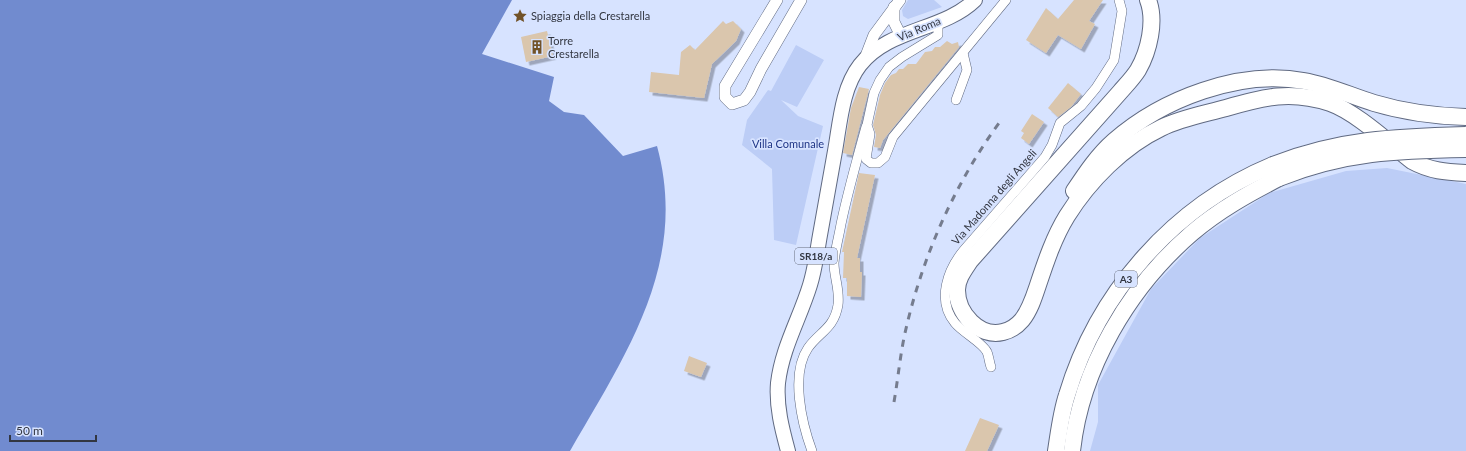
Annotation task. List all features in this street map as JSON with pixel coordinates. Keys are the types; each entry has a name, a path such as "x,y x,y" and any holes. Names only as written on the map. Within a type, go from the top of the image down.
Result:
{"highway":[{"path":"1148,0 1151,18 1148,41 1138,70 970,261 959,279 957,290 959,301 963,313 970,322 991,333 1000,333 1016,326 1026,315 1051,248 1063,222 1075,204 1100,174 1137,142 1161,128 1182,120 1264,97 1296,95 1331,103 1349,113 1412,161 1423,167 1432,170 1466,173"},
{"path":"1051,248 1056,222 1062,210 1095,161 1113,142 1150,114 1221,85 1253,78 1277,77 1306,81 1407,111 1427,115 1466,117"},
{"name":"A3","path":"1072,451 1077,423 1090,380 1112,331 1141,287 1174,250 1211,218 1299,155 1338,145 1395,137 1466,135"},
{"name":"A3","path":"1056,451 1060,420 1074,374 1094,331 1124,281 1158,243 1193,212 1234,184 1276,172 1304,168 1331,161 1402,150 1466,149"}],"main road":[{"name":"Via Roma","path":"864,61 880,47 901,36 938,22 962,10 975,0"},
{"name":"SR18/a","path":"788,451 778,404 777,391 780,369 784,352 805,301 812,277 839,126 846,96 854,75 864,61"}],"street":[{"path":"777,0 725,86 725,97 732,104 744,100 750,92 760,69 801,0"},
{"path":"867,125 870,134 866,159 871,163 878,163 885,157 893,137 1006,0"},
{"name":"Via Madonna degli Angeli","path":"991,367 986,350 964,333 951,318 946,299 946,287 949,274 955,261 964,250 1045,157 1052,145 1060,123 1081,106 1096,88 1114,60 1122,12 1118,0"},
{"path":"897,4 894,22 901,36"},
{"path":"864,61 874,35 897,4"},
{"path":"812,451 801,412 799,376 801,361 808,348 827,330 838,306 838,292 834,262 836,250 855,163 867,125 874,93 880,80 889,67 902,57 938,35 938,22"},
{"path":"956,100 967,70 963,53"}],"green space":[{"path":"908,0 934,0 942,7 908,19 903,16 902,10"},
{"name":"Villa Comunale","path":"796,45 824,60 797,107 781,100 798,116 823,126 796,245 774,240 772,169 742,145 747,120 768,90 771,91"},
{"path":"1387,168 1466,184 1466,451 1090,451 1098,422 1098,385 1151,289 1200,238 1269,193 1346,171"}],"water":[{"path":"0,0 512,0 482,54 554,77 549,101 564,112 584,115 623,156 657,146 665,189 665,229 658,268 646,306 631,343 570,451 0,451"}],"building":[{"path":"1074,0 1103,0 1089,21 1095,24 1081,49 1058,35 1046,53 1026,40 1046,8 1058,19"},
{"path":"723,21 726,24 733,21 741,29 736,41 712,64 704,98 649,92 651,72 679,75 681,52 690,45 695,50"},
{"name":"Torre Crestarella","path":"547,31 553,56 526,62 521,37"},
{"path":"947,41 952,44 958,42 959,47 883,140 880,148 874,147 876,135 873,125 880,95 885,83 891,75 896,73 899,69 903,69 908,64 916,64 925,52 932,51 935,47 940,47"},
{"path":"1068,83 1081,94 1071,107 1058,117 1048,108"},
{"path":"859,87 869,89 852,155 843,153 851,108"},
{"path":"1032,114 1044,122 1029,144 1021,138 1024,133 1021,131"},
{"path":"859,173 875,175 857,258 860,258 860,272 862,272 861,297 847,296 847,278 843,278 844,252 842,252"},
{"path":"689,356 707,363 701,377 684,371"},
{"path":"980,418 999,425 987,451 965,451"}],"railway":[{"path":"894,402 905,333 912,305 931,249 942,221 969,168 1002,119"}],"place":[{"name":"Spiaggia della Crestarella","path":"520,16"},
{"name":"Torre Crestarella","path":"537,47"}]}
